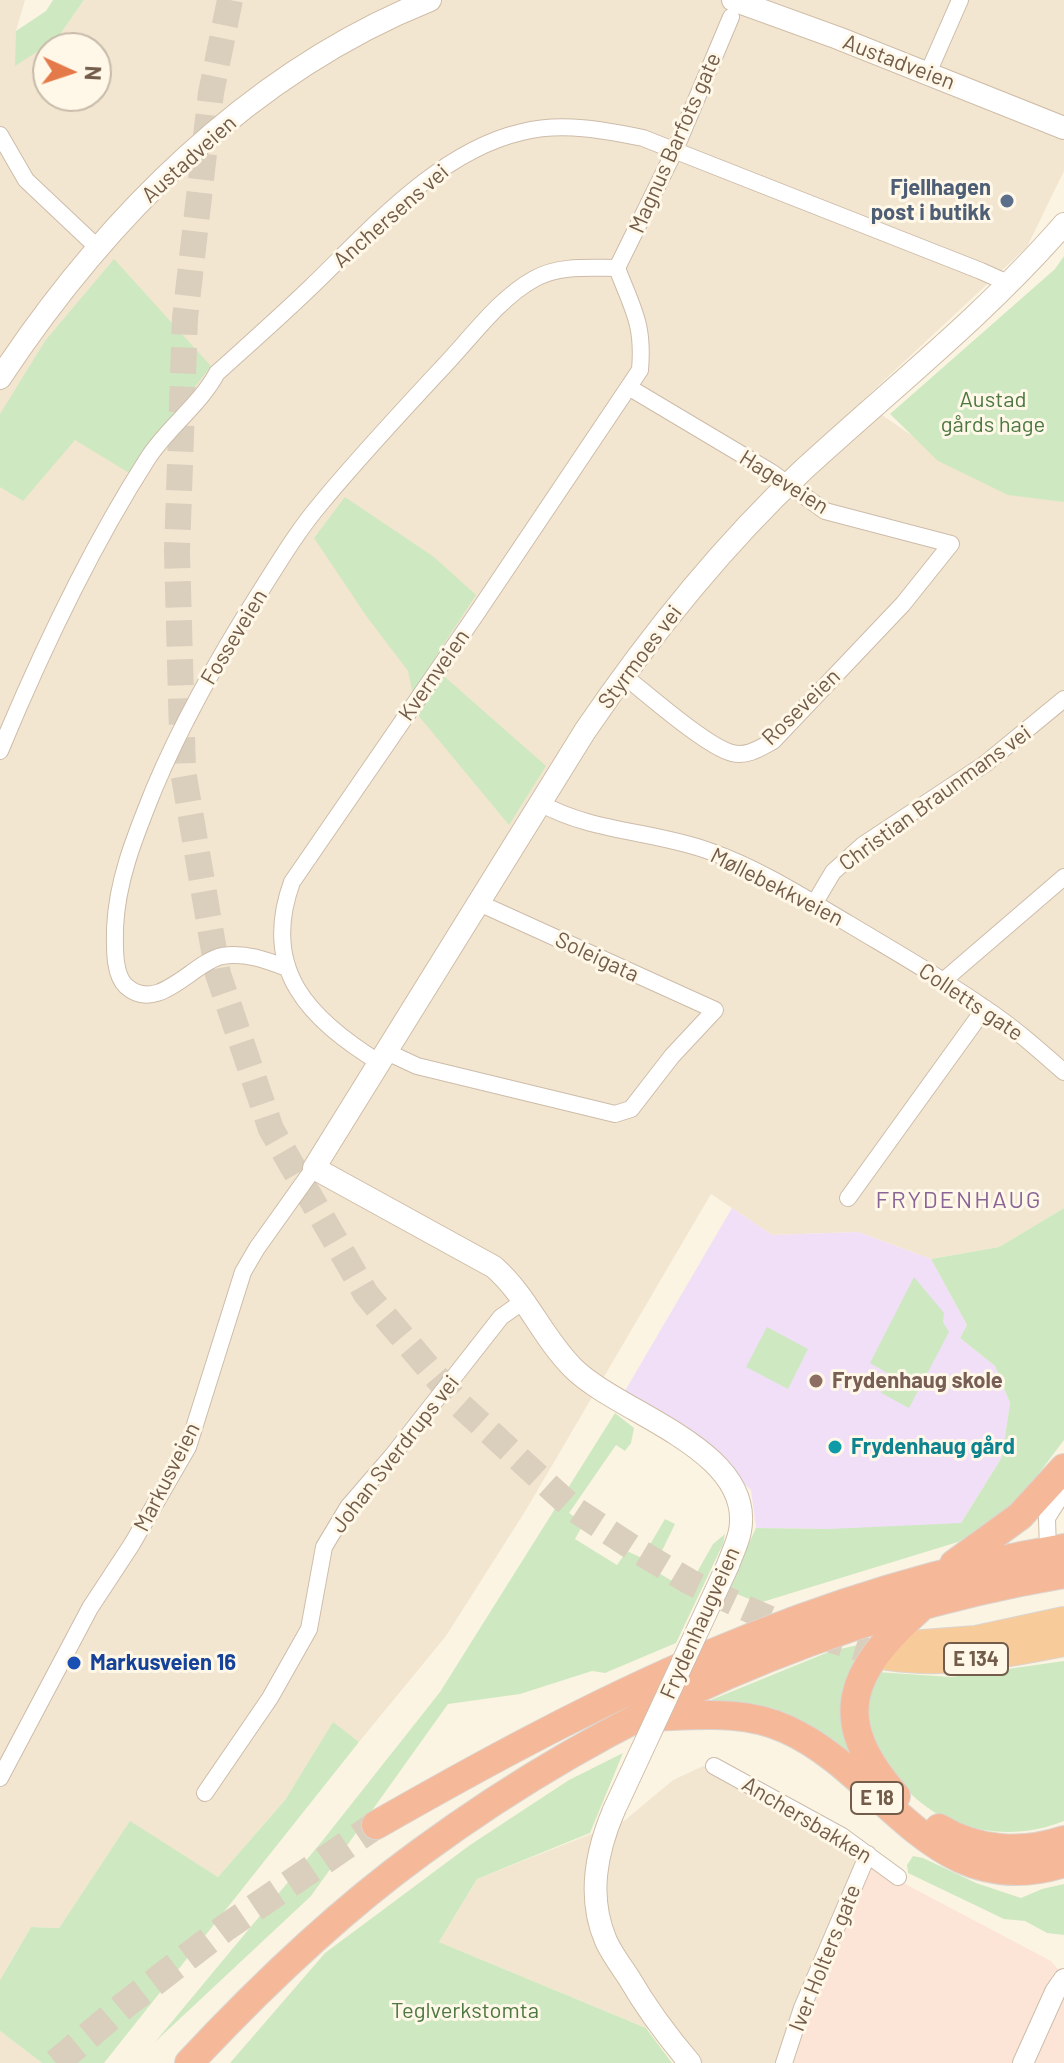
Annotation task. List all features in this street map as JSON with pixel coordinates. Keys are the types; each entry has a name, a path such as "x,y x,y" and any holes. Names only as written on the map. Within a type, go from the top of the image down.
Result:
{"highway":[{"path":"934,1576 974,1552 1020,1516 1064,1468"},
{"path":"376,1825 491,1759 657,1676 809,1614 934,1576 1059,1558"},
{"name":"E 18","path":"189,2063 317,1937 419,1853 546,1768 639,1717 783,1653 1059,1558"},
{"name":"E 18","path":"923,1606 876,1652 859,1684 855,1721 869,1761 896,1796 930,1822 960,1839 1005,1848 1036,1847 1064,1840"},
{"name":"E 134","path":"1064,1620 964,1641 895,1650 932,1662 977,1659 1064,1643"},
{"name":"E 18","path":"639,1717 726,1715 775,1725 820,1748 912,1829 954,1857 1004,1870 1064,1863"}],"main road":[{"name":"Austadveien","path":"0,378 58,294 98,248 156,187 247,107 377,24 430,0"},
{"name":"Austadveien","path":"743,6 928,73 1064,128"},
{"name":"Styrmoes vei","path":"314,1168 623,675 720,556 788,486 1007,286 1064,224"},
{"name":"Frydenhaugveien","path":"314,1168 494,1267 525,1300 571,1367 599,1390 699,1450 718,1466 731,1483 739,1503 740,1533 614,1810 596,1863 595,1898 607,1942 655,2021 690,2063"}],"street":[{"path":"928,73 960,0"},
{"name":"Magnus Barfots gate","path":"617,268 743,6"},
{"name":"Anchersens vei","path":"0,751 26,687 85,566 150,455 207,391 217,373 392,210 472,150 523,131 553,128 603,130 643,138 981,271 1007,286"},
{"path":"0,135 26,180 98,248"},
{"name":"Kvernveien","path":"617,268 639,319 643,342 640,370 292,882 281,914 280,938 287,968 314,1013 330,1030 384,1057 615,1114 631,1109 672,1056 715,1010"},
{"name":"Fosseveien","path":"287,968 265,959 238,954 208,960 162,992 145,996 126,986 117,969 115,941 121,884 136,834 169,756 218,661 279,563 321,503 415,398 503,304 535,278 559,269 617,268"},
{"name":"Hageveien","path":"630,388 771,472 825,511 951,544"},
{"name":"Roseveien","path":"623,675 713,744 732,753 750,753 773,741 903,604 951,544"},
{"name":"Christian Braunmans vei","path":"814,904 833,872 863,845 985,764 1064,699"},
{"name":"Møllebekkveien","path":"540,803 574,820 646,833 712,852 814,904 873,939"},
{"path":"943,981 1064,877"},
{"name":"Soleigata","path":"479,903 715,1010"},
{"name":"Colletts gate","path":"873,939 985,1008 1064,1072"},
{"path":"848,1198 985,1008"},
{"name":"Markusveien","path":"0,1776 90,1608 132,1544 188,1447 243,1272 314,1168"},
{"name":"Johan Sverdrups vei","path":"205,1793 270,1698 309,1629 324,1547 348,1507 501,1317 525,1300"},
{"path":"1059,1558 1047,1518 1064,1491"},
{"name":"Anchersbakken","path":"714,1766 842,1836 898,1877"},
{"name":"Iver Holters gate","path":"784,2063 802,2008 868,1854"},
{"path":"1023,2063 1064,1979"}],"shaded area":[{"path":"0,0 25,0 16,31 32,34 32,112 112,112 112,32 62,32 84,0 1064,0 1064,171 1027,247 862,401 950,462 1064,499 1064,1208 999,1247 931,1259 858,1232 772,1235 711,1194 526,1510 446,1636 359,1742 333,1723 285,1800 218,1877 130,1822 59,1928 31,1927 0,1980"},
{"name":"Frydenhaug skole","path":"732,1208 772,1235 858,1232 931,1259 967,1325 960,1338 995,1366 1010,1403 1002,1457 961,1523 912,1551 829,1529 756,1528 751,1490 707,1451 622,1396"},
{"path":"703,1766 714,1766 868,1854 784,2063 695,2063 646,2028 439,1942 477,1879 624,1821 673,1780"},
{"path":"868,1854 907,1885 1051,1961 1064,1976 1064,2063 784,2063"},
{"path":"0,2031 42,2063 0,2063"}],"green space":[{"path":"53,0 84,0 62,32 32,32 32,55 15,66 16,31 46,11"},
{"name":"Austad gårds hage","path":"1064,256 1064,502 1008,495 938,461 890,414 1055,269"},
{"path":"114,259 211,366 129,473 75,440 23,501 0,487 0,414 45,341"},
{"path":"345,497 434,557 476,595 436,656 445,677 546,766 509,825 417,714 408,671 314,538"},
{"path":"1064,1208 1064,1440 1010,1512 958,1542 759,1603 727,1590 756,1528 829,1529 961,1523 1002,1457 1010,1403 995,1366 960,1338 967,1325 931,1259 999,1247"},
{"path":"914,1277 944,1313 943,1322 949,1332 909,1408 881,1393 889,1374 870,1363"},
{"path":"767,1327 808,1349 788,1389 746,1367"},
{"path":"615,1413 634,1428 631,1443 625,1451 616,1445 569,1513 584,1523 575,1539 617,1565 627,1551 642,1558 665,1519 675,1524 660,1555 656,1554 649,1567 687,1590 713,1544 725,1534 676,1643 605,1673 592,1671 520,1694 448,1704 311,1896 155,2042 323,1840 440,1692"},
{"path":"858,1645 846,1690 855,1756 850,1761 706,1702 831,1651"},
{"path":"1064,1661 1064,1821 1043,1828 1001,1832 959,1824 922,1804 903,1786 870,1734 866,1709 877,1672 951,1677"},
{"path":"333,1722 359,1742 104,2063 42,2063 0,2031 0,1980 31,1927 59,1928 130,1821 218,1877 285,1800"},
{"name":"Teglverkstomta","path":"623,1753 590,1833 477,1879 439,1942 646,2028 672,2063 230,2063 325,1953 470,1845 569,1780"},
{"path":"913,1856 1021,1898 1064,1884 1064,1935 1047,1933 1025,1921 1004,1919 908,1873 907,1865"}],"tunnel":[{"path":"230,0 211,93 185,318 177,551 183,771 218,974 271,1129 366,1294 461,1406 574,1509 690,1582 786,1626 887,1657"},
{"path":"56,2063 126,2004 225,1928 376,1825"}],"place":[{"name":"Fjellhagen post i butikk","path":"1007,201"},
{"name":"Frydenhaug skole","path":"816,1381"},
{"name":"Frydenhaug gård","path":"835,1447"},
{"name":"Markusveien 16","path":"74,1663"}],"district":[{"name":"FRYDENHAUG","path":"959,1200"}]}
